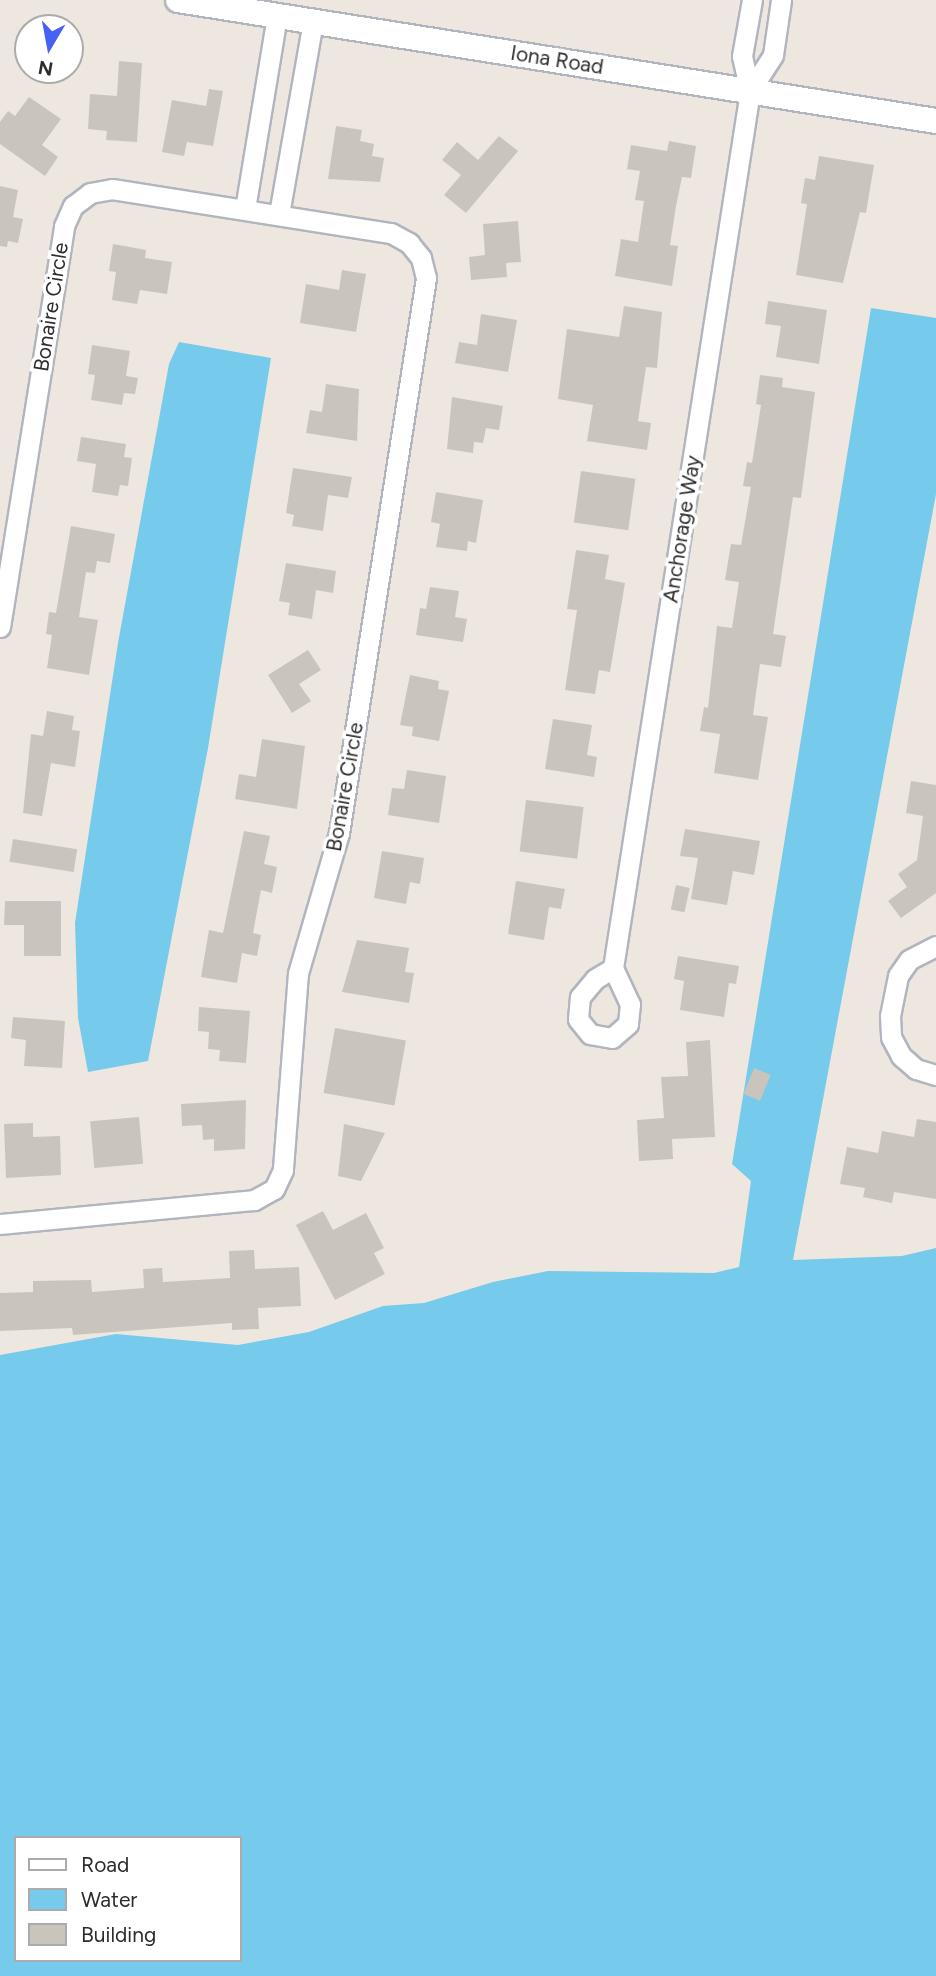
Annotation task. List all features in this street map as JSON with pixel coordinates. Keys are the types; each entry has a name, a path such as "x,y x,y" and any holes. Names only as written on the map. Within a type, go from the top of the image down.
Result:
{"street":[{"name":"Iona Road","path":"178,0 936,121"},
{"path":"750,91 742,57 752,0"},
{"path":"750,91 773,55 781,0"},
{"path":"245,209 277,16"},
{"path":"279,214 313,21"},
{"name":"Anchorage Way","path":"613,968 750,91"},
{"name":"Bonaire Circle","path":"0,627 64,226 73,206 90,193 112,189 391,233 409,243 421,258 426,278 339,833 298,973 283,1170 274,1189 254,1200 0,1224"},
{"path":"936,946 926,948 903,968 890,1016 891,1037 901,1056 916,1069 936,1075"}],"water":[{"path":"871,308 936,318 936,494 793,1260 902,1256 936,1248 936,1976 0,1976 0,1355 116,1334 238,1345 309,1332 383,1306 424,1303 493,1282 548,1271 714,1273 739,1267 751,1181 732,1164"},
{"path":"179,342 271,358 208,748 148,1061 88,1072 78,1018 75,923 118,643 169,364"}],"building":[{"path":"119,61 142,63 137,142 106,140 107,131 88,129 90,94 117,96"},
{"path":"209,89 223,91 213,146 187,142 184,156 162,152 172,100 206,106"},
{"path":"29,97 61,119 42,145 58,157 45,176 0,144 0,122 8,111 15,116"},
{"path":"336,126 362,130 360,141 374,144 372,156 384,158 380,182 328,179"},
{"path":"499,136 518,151 466,213 444,195 461,175 442,160 457,142 478,160"},
{"path":"669,141 696,146 691,178 682,177 676,206 670,245 678,246 672,286 615,276 621,239 638,242 644,201 635,200 640,171 627,169 631,145 667,151"},
{"path":"819,156 874,165 866,213 860,212 843,283 796,275 807,204 801,203 805,178 815,180"},
{"path":"0,186 18,190 13,217 23,219 18,243 8,241 7,247 0,246"},
{"path":"518,221 521,262 506,263 507,277 471,280 469,257 485,255 483,224"},
{"path":"113,244 146,250 145,258 172,262 167,294 140,290 137,304 112,300 116,272 109,271"},
{"path":"342,270 366,274 356,332 300,323 306,284 339,290"},
{"path":"768,301 827,310 819,364 776,357 781,326 765,324"},
{"path":"624,306 662,312 657,368 646,367 638,421 651,423 647,450 587,441 593,405 558,399 567,329 619,337"},
{"path":"481,314 517,320 508,372 455,363 459,342 477,345"},
{"path":"92,345 130,351 126,376 138,378 135,394 124,393 122,405 91,400 95,375 88,374"},
{"path":"760,375 783,378 782,387 815,392 801,498 793,497 773,634 786,636 781,667 760,664 753,715 768,717 758,780 714,773 720,734 700,731 704,707 708,708 717,626 732,628 739,582 725,580 731,544 741,545 751,487 743,486 747,462 752,463 761,405 756,404"},
{"path":"326,384 359,389 357,441 306,433 310,410 322,412"},
{"path":"452,397 503,406 499,430 486,428 483,443 474,442 473,453 447,449"},
{"path":"81,437 126,444 124,457 132,458 128,486 120,485 118,496 92,492 96,464 77,461"},
{"path":"293,468 352,477 348,498 328,495 323,531 292,526 294,515 286,513"},
{"path":"581,471 635,479 628,530 574,522"},
{"path":"436,492 483,500 476,543 468,541 467,551 436,547 440,524 431,522"},
{"path":"71,526 115,534 110,563 97,561 95,573 86,572 79,617 98,620 89,675 47,668 52,635 46,634 49,612 56,613"},
{"path":"576,550 609,555 605,579 625,583 610,672 599,670 595,694 565,690 577,610 567,609"},
{"path":"286,563 336,571 333,593 316,590 312,619 288,615 290,603 279,601"},
{"path":"430,587 459,591 455,617 467,619 463,642 416,635 420,608 426,609"},
{"path":"308,650 321,670 299,684 311,701 292,713 268,675"},
{"path":"410,675 439,681 438,689 449,691 439,741 412,736 413,727 400,725"},
{"path":"47,711 74,716 72,730 80,731 75,767 51,763 42,816 23,813 31,734 43,736"},
{"path":"553,719 592,725 587,755 597,757 594,777 545,769"},
{"path":"262,739 305,746 297,809 235,799 239,774 256,777"},
{"path":"407,770 446,776 439,823 388,815 392,788 404,789"},
{"path":"911,781 936,785 936,893 901,918 888,901 907,887 898,874 917,860 923,816 906,813"},
{"path":"526,800 584,807 577,859 520,852"},
{"path":"685,829 760,841 754,875 733,871 727,905 691,899 698,858 680,856"},
{"path":"244,831 270,836 264,864 277,867 272,893 261,890 253,933 261,935 257,956 242,953 237,983 201,977 209,930 223,933"},
{"path":"13,839 77,849 74,872 9,862"},
{"path":"382,851 424,858 420,884 410,882 406,904 374,898"},
{"path":"516,881 565,889 561,909 549,907 544,940 508,934"},
{"path":"676,885 690,888 684,912 671,909"},
{"path":"5,901 61,901 61,956 24,956 24,925 4,925"},
{"path":"357,940 409,948 405,972 414,973 409,1003 342,992"},
{"path":"678,956 739,966 736,984 729,983 724,1017 680,1010 684,981 674,979"},
{"path":"199,1007 250,1011 246,1063 219,1061 220,1050 208,1049 209,1032 198,1031"},
{"path":"13,1017 65,1021 62,1068 24,1066 26,1040 11,1038"},
{"path":"335,1028 406,1041 394,1105 324,1093"},
{"path":"710,1040 715,1137 672,1139 673,1159 639,1161 637,1120 664,1118 661,1077 688,1076 686,1042"},
{"path":"754,1068 771,1075 760,1101 744,1094"},
{"path":"246,1100 245,1149 214,1151 214,1139 203,1140 202,1125 182,1126 181,1104"},
{"path":"139,1117 143,1164 94,1168 90,1121"},
{"path":"917,1119 936,1122 936,1199 894,1192 892,1203 863,1197 865,1188 840,1184 847,1147 878,1153 882,1131 914,1137"},
{"path":"33,1123 33,1137 60,1136 61,1175 6,1178 4,1124"},
{"path":"344,1124 385,1133 361,1181 338,1176"},
{"path":"323,1211 333,1230 366,1213 384,1248 374,1253 385,1274 335,1300 296,1225"},
{"path":"254,1250 255,1269 299,1267 301,1306 258,1308 259,1329 232,1330 232,1323 73,1335 72,1328 0,1331 0,1293 33,1292 33,1281 91,1280 92,1292 144,1288 143,1269 162,1268 163,1282 230,1278 229,1251"}]}
